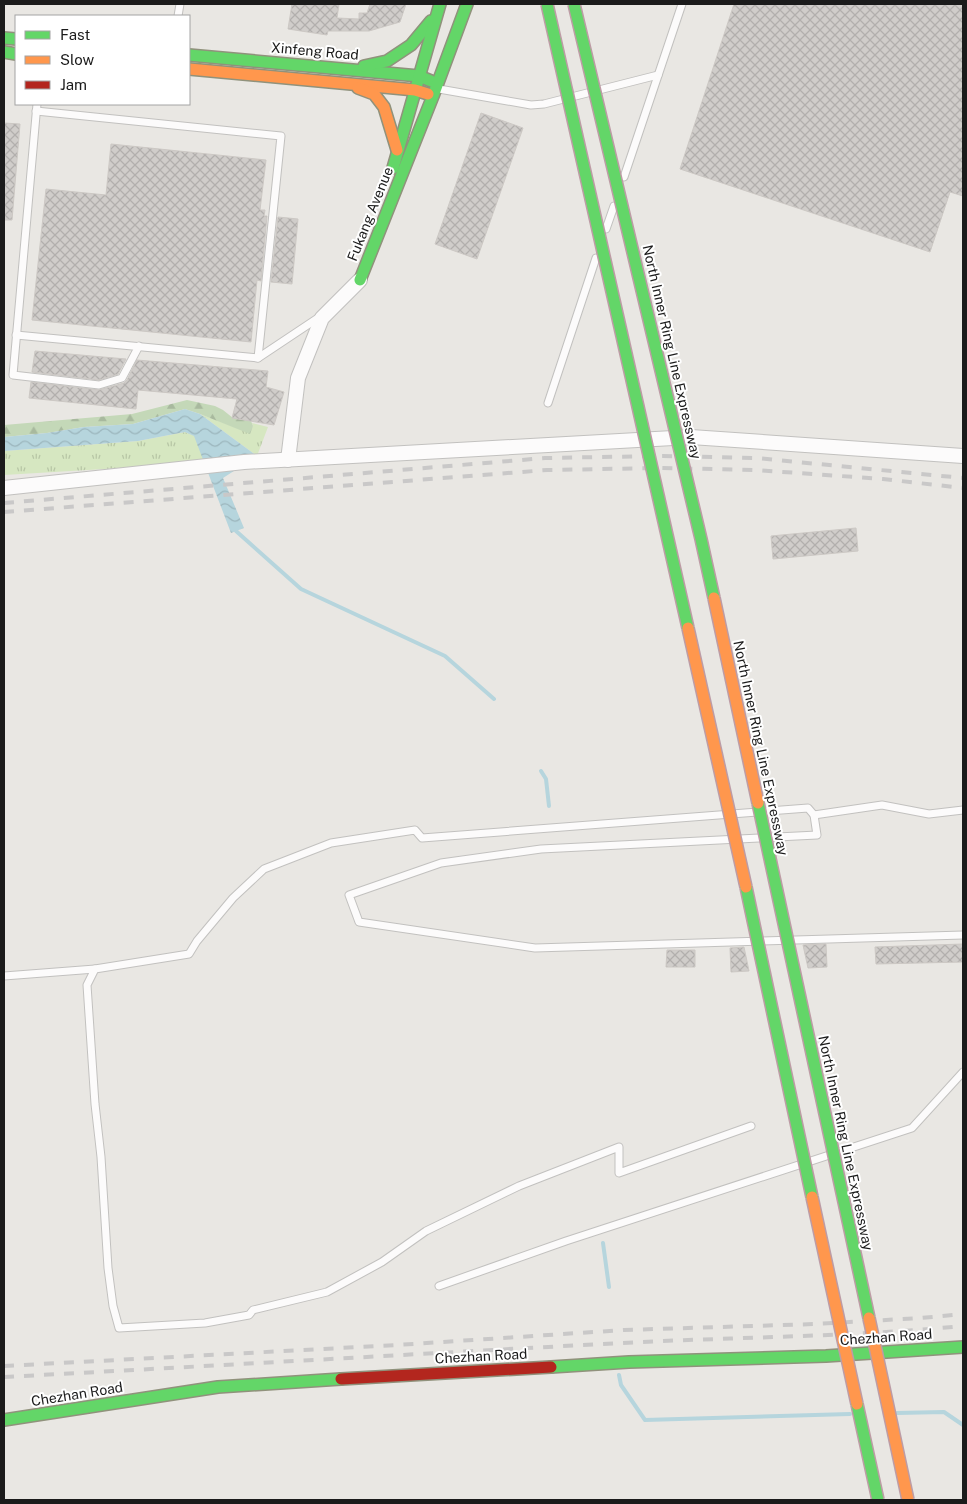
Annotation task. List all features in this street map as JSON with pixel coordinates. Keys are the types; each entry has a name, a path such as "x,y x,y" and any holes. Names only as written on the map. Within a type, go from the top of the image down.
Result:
{"main road":[{"name":"Fukang Avenue","path":"360,280 436,89 467,4"},
{"path":"547,4 721,773 878,1500"},
{"name":"North Inner Ring Line Expressway","path":"574,4 701,539 908,1500"},
{"name":"Fukang Avenue","path":"360,280 438,9"},
{"path":"349,70 387,61 411,46 438,9"},
{"name":"Xinfeng Road","path":"190,55 418,76 436,89"},
{"path":"190,69 415,90 436,89"},
{"path":"349,84 374,94 384,107 398,150"},
{"name":"Chezhan Road","path":"4,1420 218,1387 629,1362 826,1356 963,1347"}],"street":[{"path":"288,460 298,378 322,318 360,280"},
{"path":"4,488 244,462 691,437 963,456"}],"lane":[{"path":"548,403 682,4"},
{"path":"436,89 531,105 544,104 658,75"},
{"path":"139,346 122,378 99,385 13,375 36,107 280,136 258,358"},
{"path":"16,335 258,358 328,311"},
{"path":"814,815 882,805 929,814 963,810"},
{"path":"4,976 95,969 189,954 198,940 233,898 264,869 331,843 415,830 422,838 808,808 814,815 817,835 541,849 441,863 349,894 358,922 535,948 963,935"},
{"path":"95,969 87,985 87,996 95,1104 101,1151 108,1268 113,1306 119,1328 205,1324 249,1315 253,1310 327,1292 382,1262 426,1232 519,1186 619,1147 619,1173 751,1126"},
{"path":"439,1286 566,1241 912,1128 963,1072"}],"green space":[{"path":"187,400 215,406 233,418 251,421 253,426 250,434 185,409 133,424 84,427 4,437 4,425 132,414"},
{"path":"200,414 250,433 253,426 252,423 268,427 257,456"},
{"path":"185,432 195,436 205,463 4,475 4,451 138,441"}],"water":[{"path":"185,409 200,414 257,456 223,478 244,528 231,533 194,436 185,432 138,441 4,451 4,437 84,427 133,424"}],"building":[{"path":"292,4 339,4 337,18 359,19 359,13 367,13 370,4 406,4 400,22 369,31 328,31 327,35 288,29"},
{"path":"734,4 963,4 963,196 950,192 930,252 680,169"},
{"path":"481,113 523,128 477,259 435,244"},
{"path":"4,123 20,124 12,220 4,220"},
{"path":"111,144 266,160 260,210 265,210 264,216 267,216 261,281 257,280 251,342 32,320 46,189 106,195"},
{"path":"278,217 298,219 292,284 271,282"},
{"path":"35,351 126,359 118,374 99,380 32,372"},
{"path":"137,360 268,371 266,387 284,392 274,425 232,418 237,399 138,390 136,409 29,398 31,382 99,390 124,383"},
{"path":"856,528 858,551 773,559 771,536"},
{"path":"826,944 827,967 808,968 803,945"},
{"path":"963,944 963,962 876,964 875,947"},
{"path":"744,947 749,971 731,972 730,948"},
{"path":"667,950 695,950 695,967 666,967"}],"waterway":[{"path":"236,526 236,531 301,589 445,656 494,699"},
{"path":"541,771 546,779 549,806"},
{"path":"603,1243 609,1287"},
{"path":"619,1375 621,1385 645,1420 850,1414"},
{"path":"897,1413 944,1412 963,1425"}],"railway":[{"path":"4,503 545,458 663,456 756,458 963,478"},
{"path":"4,512 547,470 662,468 755,470 883,479 963,488"},
{"path":"4,1366 397,1345 624,1330 815,1324 963,1314"},
{"path":"4,1377 621,1343 835,1335 963,1326"}],"traffic: fast":[{"path":"393,168 440,4"},
{"path":"360,280 433,96 467,4"},
{"path":"547,4 688,628"},
{"path":"574,4 714,598"},
{"path":"364,66 387,61 411,45 431,21"},
{"path":"4,38 15,39"},
{"path":"4,52 15,54"},
{"path":"190,55 419,76 431,81"},
{"path":"758,803 869,1318"},
{"path":"746,887 812,1197"},
{"path":"551,1367 629,1362 826,1356 963,1347"},
{"path":"4,1420 218,1387 341,1379"},
{"path":"857,1404 878,1500"}],"traffic: slow":[{"path":"190,69 415,90 428,94"},
{"path":"358,88 374,94 384,107 397,150"},
{"path":"714,598 758,803"},
{"path":"688,628 746,887"},
{"path":"812,1197 857,1404"},
{"path":"869,1318 908,1500"}],"traffic: jam":[{"path":"341,1379 551,1367"}]}
